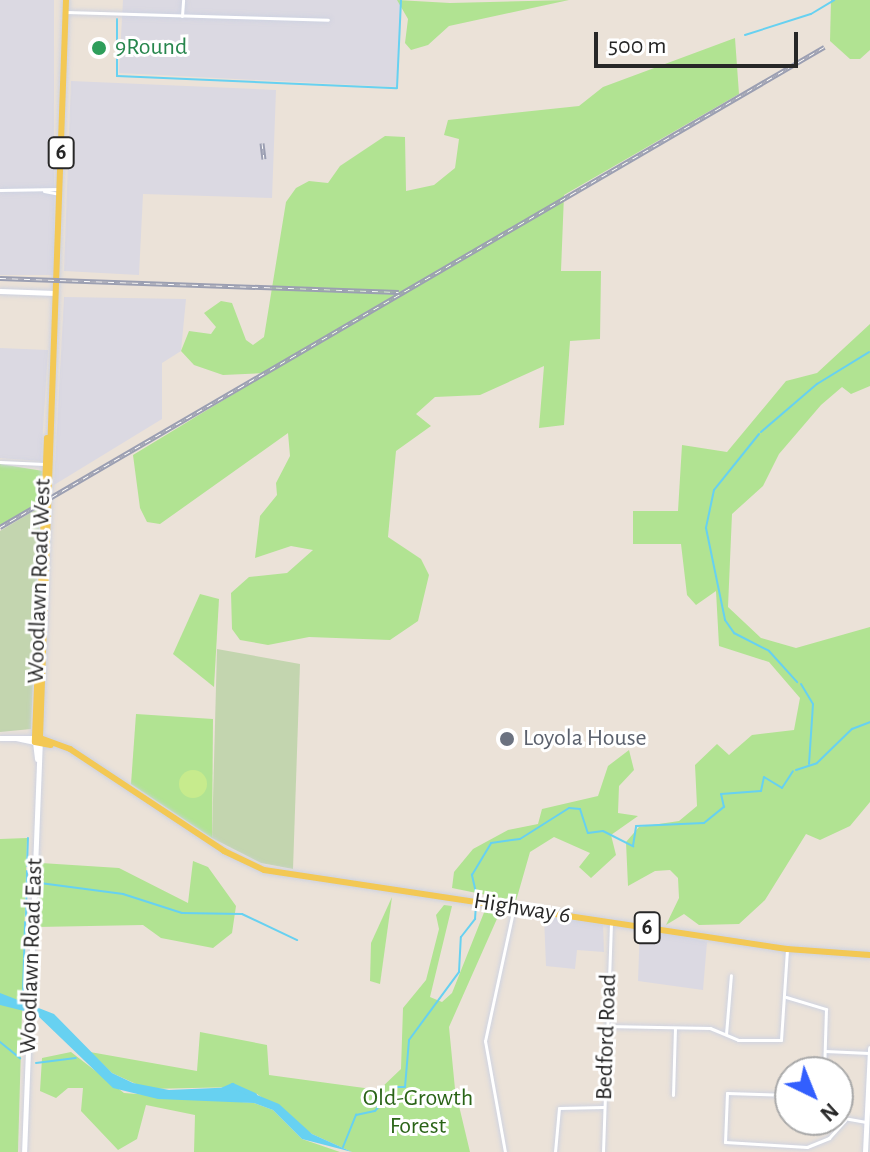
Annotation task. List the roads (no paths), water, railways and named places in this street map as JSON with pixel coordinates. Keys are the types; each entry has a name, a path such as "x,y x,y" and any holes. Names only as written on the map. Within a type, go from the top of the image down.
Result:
{"main road":[{"name":"Woodlawn Road West","path":"37,740 66,0"},
{"path":"0,291 55,293"},
{"path":"0,738 37,740"},
{"name":"Highway 6","path":"37,740 73,752 264,870 787,949 870,955"},
{"name":"Woodlawn Road East","path":"24,1152 37,740"},
{"path":"865,1152 870,1051"}],"street":[{"path":"182,16 183,0"},
{"path":"66,12 328,20"},
{"path":"0,190 60,191"},
{"path":"0,462 47,464"},
{"path":"505,1152 485,1041 514,907"},
{"name":"Bedford Road","path":"603,1152 611,923"},
{"path":"606,1026 675,1028 781,1040 787,949"},
{"path":"726,1034 731,975"},
{"path":"786,997 825,1007 825,1056"},
{"path":"673,1095 675,1028"},
{"path":"825,1051 870,1051"},
{"path":"774,1094 727,1093 725,1142 807,1147 831,1136"},
{"path":"555,1152 559,1108 604,1107"},
{"path":"854,1121 866,1122"}],"water":[{"path":"0,993 54,1014 112,1073 133,1083 169,1090 238,1087 279,1104 312,1134 352,1152 302,1139 273,1110 254,1103 158,1099 113,1088 36,1014 0,1005"}],"waterway":[{"path":"117,19 117,76 397,88 401,0"},
{"path":"745,35 811,14 834,0"},
{"path":"761,432 817,384 869,352"},
{"path":"759,434 714,490 706,528 725,620 734,633 769,651 797,682"},
{"path":"801,684 813,704 809,764"},
{"path":"796,770 817,763 852,729 870,722"},
{"path":"477,897 472,875 491,843 520,839 569,808 580,809 588,833 603,831 633,846 636,826 704,823 724,807 721,794 761,791 764,777 782,788 793,771"},
{"path":"27,866 28,838"},
{"path":"26,916 27,871"},
{"path":"40,883 123,894 182,913 242,914 297,940"},
{"path":"343,1147 356,1115 375,1111 395,1087 405,1087 409,1040 459,972 461,937 475,919 476,906"},
{"path":"23,991 25,922"},
{"path":"0,1042 20,1058"},
{"path":"36,1063 76,1058"},
{"path":"223,1089 232,1085 254,1095"}],"railway":[{"path":"0,527 824,47"},
{"path":"262,143 264,159"},
{"path":"0,278 399,292"}],"place":[{"name":"9Round","path":"99,48"},
{"name":"Loyola House","path":"507,739"}],"park label":[{"name":"Old-Growth Forest","path":"418,1113"}]}
